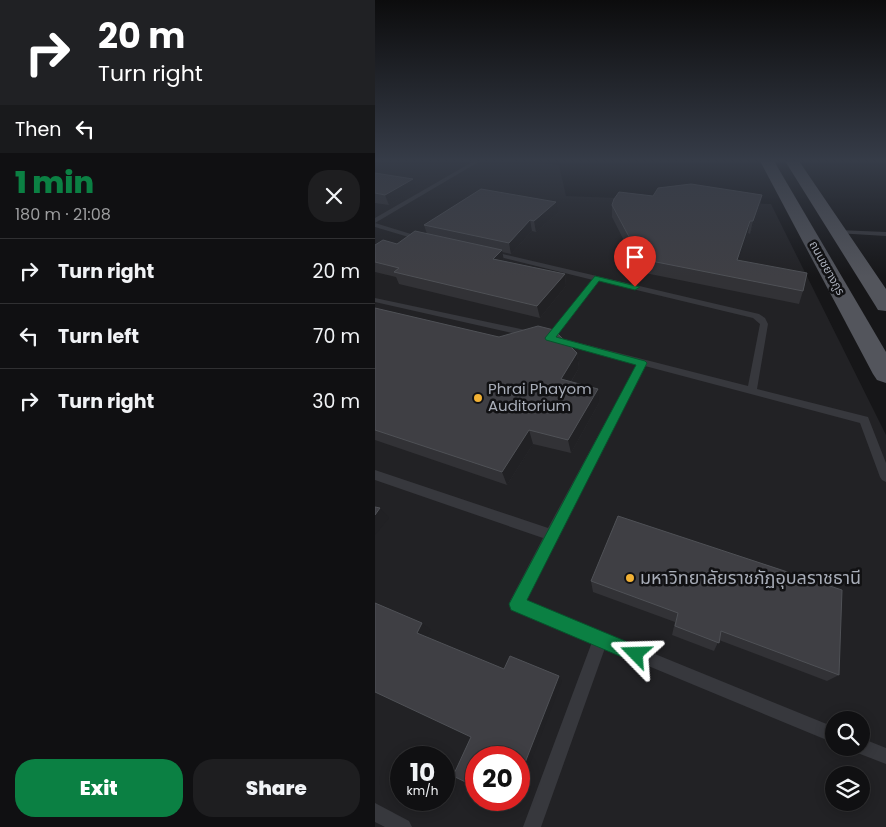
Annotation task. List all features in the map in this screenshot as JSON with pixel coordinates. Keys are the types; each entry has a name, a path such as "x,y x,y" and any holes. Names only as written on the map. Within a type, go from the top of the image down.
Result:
{"main road":[{"name":"ถนนชยางกูร","path":"789,200 886,374"},
{"name":"ถนนชยางกูร","path":"817,200 886,305"}],"lane":[{"path":"375,222 413,200"},
{"path":"375,225 431,240"},
{"path":"838,232 886,234"},
{"path":"485,252 749,314 762,320 764,324 752,390"},
{"path":"550,338 597,278"},
{"path":"375,300 550,338 864,420 886,477"},
{"path":"642,363 516,604 599,640 825,731"},
{"path":"375,475 551,535"},
{"path":"532,827 599,640"},
{"path":"870,750 886,756"},
{"path":"375,812 403,827"}],"shaded area":[{"name":"มหาวิทยาลัยราชภัฏอุบลราชธานี","path":"375,200 658,200 771,204 886,435 886,827 375,827"}],"building":[{"path":"464,200 542,200 556,202 534,221 530,220 509,243 424,225"},
{"path":"614,200 760,200 753,221 750,221 737,260 807,273 803,291 641,259 612,205"},
{"path":"415,231 502,250 493,259 565,274 537,306 394,272 399,268 375,262 375,245 383,240 397,244"},
{"name":"Phrai Phayom Auditorium","path":"375,308 499,337 538,326 554,330 577,353 561,379 598,389 568,440 529,430 502,472 375,430"},
{"path":"375,507 380,508 375,515"},
{"path":"618,516 842,590 839,675 721,631 719,643 675,626 678,613 591,581"},
{"path":"375,603 422,623 417,633 504,669 510,656 559,676 530,750 530,746 467,746 471,737 375,692"},
{"path":"465,750 465,782 455,777 455,772"}],"place":[{"name":"Phrai Phayom Auditorium","path":"478,398"},
{"name":"มหาวิทยาลัยราชภัฏอุบลราชธานี","path":"630,578"}],"route":[{"path":"635,287 597,278 550,338 642,363 516,604 636,654"}]}
